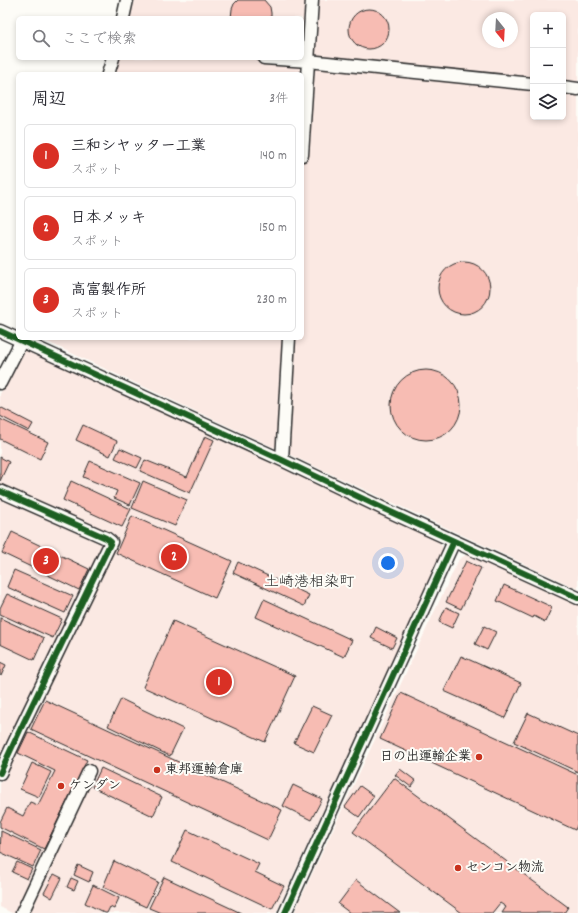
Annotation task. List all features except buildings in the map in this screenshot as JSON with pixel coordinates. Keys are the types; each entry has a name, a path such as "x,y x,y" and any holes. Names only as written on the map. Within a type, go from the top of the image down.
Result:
{"street":[{"path":"123,16 127,0"},
{"path":"304,124 312,0"},
{"path":"109,72 112,60"},
{"path":"293,60 530,84"},
{"path":"566,87 578,89"},
{"path":"0,331 16,337"},
{"path":"0,382 23,340 578,598"},
{"path":"282,460 289,340"},
{"path":"0,491 106,538 111,542 0,773"},
{"path":"285,913 454,541"},
{"path":"22,913 89,771"}],"shaded area":[{"path":"135,0 578,0 578,589 43,340 304,340 304,72 116,72 118,60 304,60 304,16 131,16"},
{"path":"27,350 33,350 431,537 442,546 443,551 276,913 12,913 0,907 0,784 113,554 114,543 0,488 0,394 22,353"},
{"path":"0,497 101,542 104,549 0,763"},
{"path":"466,555 472,555 578,604 578,913 294,913 459,559"}],"cycle path":[{"path":"0,331 16,338"},
{"path":"20,340 578,598"},
{"path":"0,491 106,538 111,542 0,773"},
{"path":"285,913 454,541"}],"place":[{"name":"日本メッキ","path":"174,557"},
{"name":"高富製作所","path":"46,561"},
{"name":"三和シヤッター工業","path":"219,682"},
{"name":"日の出運輸企業","path":"479,757"},
{"name":"東邦運輸倉庫","path":"157,770"},
{"name":"ケンダン","path":"61,786"},
{"name":"センコン物流","path":"458,868"}],"district":[{"name":"土崎港相染町","path":"309,583"}]}
